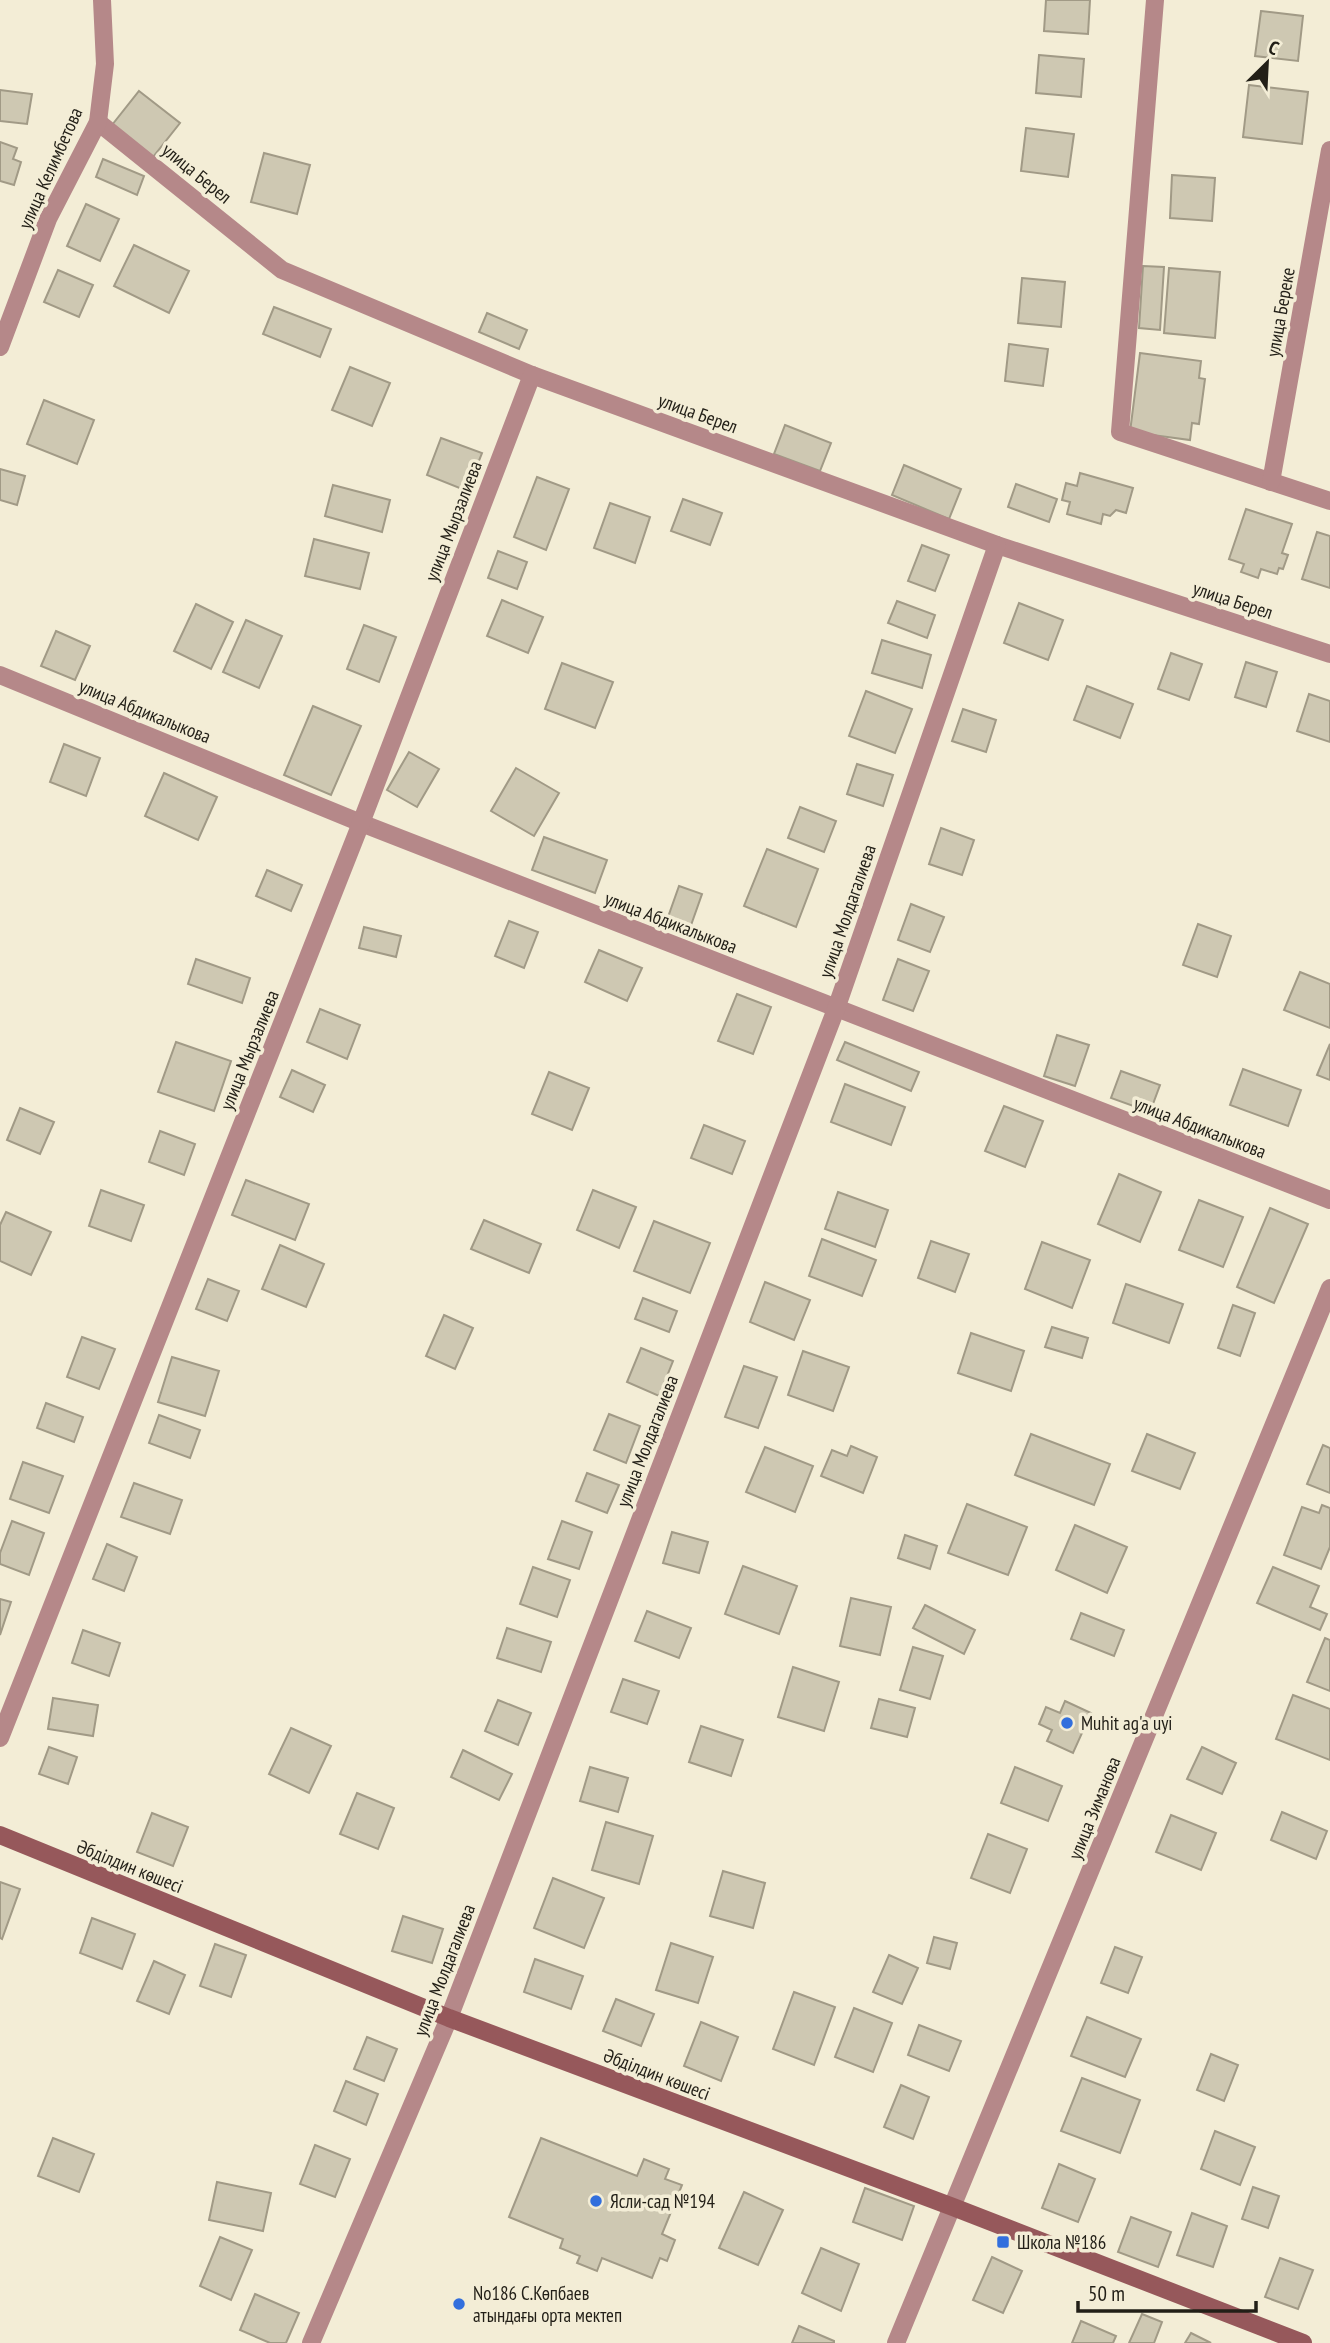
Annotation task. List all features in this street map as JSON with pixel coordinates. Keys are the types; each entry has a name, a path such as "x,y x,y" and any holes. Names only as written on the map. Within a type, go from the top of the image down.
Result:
{"main road":[{"name":"Әбділдин көшесі","path":"0,1835 449,2018 953,2207 1303,2343"}],"street":[{"name":"улица Келимбетова","path":"0,347 48,219 98,122 105,64 102,0"},
{"path":"1155,0 1120,432 1330,501"},
{"name":"улица Берел","path":"98,122 282,270 531,375 997,545 1330,654"},
{"name":"улица Береке","path":"1271,482 1330,150"},
{"name":"улица Мырзалиева","path":"0,1738 361,823 531,375"},
{"name":"улица Молдагалиева","path":"312,2343 449,2018 836,1009 997,545"},
{"name":"улица Абдикалыкова","path":"0,675 361,823 1330,1200"},
{"name":"улица Зиманова","path":"896,2343 1330,1288"}],"building":[{"path":"1046,0 1090,0 1088,34 1044,31"},
{"path":"1261,11 1303,16 1298,61 1255,56"},
{"path":"1039,55 1084,59 1081,97 1036,93"},
{"path":"1249,85 1308,92 1302,144 1243,137"},
{"path":"0,90 32,94 27,124 0,121"},
{"path":"139,91 180,123 153,157 112,125"},
{"path":"1026,128 1074,134 1068,177 1021,171"},
{"path":"0,142 17,148 13,159 21,162 14,185 0,181"},
{"path":"264,153 310,165 297,214 251,202"},
{"path":"103,159 144,176 137,195 96,177"},
{"path":"1172,175 1215,178 1212,221 1170,218"},
{"path":"86,204 119,219 100,261 67,246"},
{"path":"134,245 189,271 169,313 114,286"},
{"path":"1143,266 1164,267 1160,330 1139,328"},
{"path":"1169,268 1220,272 1215,338 1164,333"},
{"path":"58,270 93,285 79,317 44,302"},
{"path":"1022,278 1065,282 1061,327 1018,323"},
{"path":"274,307 331,329 320,357 263,334"},
{"path":"487,313 527,330 519,349 479,332"},
{"path":"1009,344 1048,349 1043,386 1005,381"},
{"path":"1140,353 1201,361 1199,378 1205,379 1199,424 1192,423 1190,440 1130,432"},
{"path":"350,367 390,383 372,426 332,410"},
{"path":"44,400 94,420 77,464 27,444"},
{"path":"785,425 831,443 820,471 774,454"},
{"path":"441,438 482,453 467,491 427,475"},
{"path":"904,465 961,489 949,519 892,495"},
{"path":"0,469 25,476 17,505 0,500"},
{"path":"1080,473 1133,488 1126,513 1116,510 1110,516 1103,514 1101,524 1067,514 1070,502 1062,500 1066,483 1077,486"},
{"path":"537,477 569,489 546,550 514,537"},
{"path":"1016,484 1057,499 1049,522 1008,507"},
{"path":"333,485 390,500 382,532 325,516"},
{"path":"683,499 722,513 710,545 671,531"},
{"path":"610,503 650,517 635,563 594,548"},
{"path":"1246,509 1292,524 1282,553 1288,555 1283,569 1279,568 1277,574 1261,569 1258,578 1241,572 1244,564 1229,559"},
{"path":"1317,532 1330,536 1330,588 1302,579"},
{"path":"314,539 369,553 360,589 305,576"},
{"path":"922,545 949,555 935,591 908,581"},
{"path":"498,551 527,562 517,589 488,578"},
{"path":"502,600 543,617 528,653 487,636"},
{"path":"897,601 935,615 927,638 888,623"},
{"path":"1019,603 1063,620 1048,660 1004,643"},
{"path":"196,604 233,622 211,669 174,651"},
{"path":"246,620 282,636 259,688 223,672"},
{"path":"364,625 396,637 379,682 347,669"},
{"path":"56,631 90,646 75,680 41,666"},
{"path":"882,640 931,655 922,688 872,673"},
{"path":"1171,653 1202,664 1189,700 1158,689"},
{"path":"1246,662 1277,672 1266,707 1235,697"},
{"path":"562,663 613,682 595,728 545,709"},
{"path":"1087,686 1133,704 1120,738 1074,720"},
{"path":"866,691 912,709 895,753 849,736"},
{"path":"1309,694 1330,701 1330,742 1297,731"},
{"path":"313,706 361,726 331,795 284,775"},
{"path":"963,709 996,720 986,752 952,741"},
{"path":"64,744 100,758 86,796 50,782"},
{"path":"409,752 439,769 417,807 387,790"},
{"path":"857,764 893,775 883,806 847,794"},
{"path":"516,768 559,793 534,836 491,811"},
{"path":"164,773 217,797 198,840 145,816"},
{"path":"800,807 836,821 824,852 788,838"},
{"path":"941,828 974,840 962,875 929,864"},
{"path":"544,837 607,860 595,893 532,870"},
{"path":"767,849 818,869 796,927 744,906"},
{"path":"267,870 302,885 291,911 256,896"},
{"path":"679,886 702,894 690,928 667,920"},
{"path":"911,904 944,917 930,952 898,940"},
{"path":"509,921 538,932 524,968 495,956"},
{"path":"1198,924 1231,936 1217,977 1183,965"},
{"path":"364,927 401,936 396,957 359,948"},
{"path":"599,950 642,968 627,1001 585,982"},
{"path":"196,959 250,978 242,1003 188,984"},
{"path":"898,959 929,971 913,1011 883,1000"},
{"path":"1300,972 1330,984 1330,1028 1284,1010"},
{"path":"737,994 771,1007 753,1054 718,1041"},
{"path":"320,1009 360,1025 347,1059 307,1042"},
{"path":"1057,1035 1089,1045 1075,1086 1044,1076"},
{"path":"176,1042 231,1061 214,1111 158,1092"},
{"path":"845,1042 919,1072 911,1091 837,1060"},
{"path":"1330,1044 1330,1080 1317,1075"},
{"path":"1243,1069 1301,1090 1288,1126 1230,1105"},
{"path":"292,1070 325,1085 313,1112 280,1097"},
{"path":"1121,1071 1160,1085 1150,1112 1111,1098"},
{"path":"549,1072 589,1088 572,1130 532,1114"},
{"path":"845,1084 905,1107 891,1145 831,1122"},
{"path":"1004,1106 1043,1121 1025,1167 985,1151"},
{"path":"20,1108 54,1122 40,1154 7,1140"},
{"path":"704,1125 745,1141 732,1174 691,1158"},
{"path":"160,1131 195,1144 184,1175 149,1162"},
{"path":"1119,1174 1161,1192 1140,1242 1098,1224"},
{"path":"246,1180 309,1204 295,1240 232,1215"},
{"path":"101,1190 144,1205 131,1241 89,1226"},
{"path":"593,1190 636,1207 619,1248 577,1230"},
{"path":"838,1192 888,1210 875,1247 825,1229"},
{"path":"1199,1200 1243,1217 1223,1267 1179,1250"},
{"path":"1270,1208 1308,1224 1274,1303 1237,1287"},
{"path":"6,1212 51,1232 31,1275 0,1261 0,1225"},
{"path":"484,1220 541,1244 529,1273 471,1249"},
{"path":"654,1221 710,1243 690,1293 634,1271"},
{"path":"822,1239 876,1260 862,1296 809,1276"},
{"path":"931,1241 969,1254 955,1292 918,1278"},
{"path":"1042,1242 1090,1260 1072,1308 1025,1289"},
{"path":"280,1245 324,1264 306,1307 262,1289"},
{"path":"208,1279 239,1291 227,1321 196,1309"},
{"path":"765,1282 810,1300 794,1340 750,1322"},
{"path":"1126,1284 1183,1304 1169,1343 1113,1323"},
{"path":"643,1298 677,1311 669,1332 635,1319"},
{"path":"1233,1305 1255,1313 1240,1356 1218,1348"},
{"path":"444,1315 473,1328 455,1369 426,1356"},
{"path":"1052,1327 1088,1338 1082,1358 1045,1347"},
{"path":"971,1333 1024,1351 1011,1391 958,1373"},
{"path":"82,1337 115,1349 99,1389 67,1377"},
{"path":"641,1348 673,1361 659,1396 627,1382"},
{"path":"803,1351 849,1367 833,1411 788,1395"},
{"path":"172,1357 219,1371 205,1416 158,1402"},
{"path":"744,1366 777,1377 758,1428 725,1417"},
{"path":"46,1403 83,1417 74,1442 37,1428"},
{"path":"609,1414 640,1426 626,1463 594,1450"},
{"path":"159,1415 200,1430 190,1458 149,1443"},
{"path":"1031,1434 1110,1464 1094,1505 1015,1475"},
{"path":"1147,1434 1195,1453 1180,1489 1132,1471"},
{"path":"1323,1445 1330,1448 1330,1493 1307,1484"},
{"path":"851,1446 877,1457 863,1493 821,1476 832,1450 847,1456"},
{"path":"765,1447 813,1466 795,1512 746,1492"},
{"path":"23,1462 63,1476 49,1513 10,1499"},
{"path":"587,1473 619,1485 607,1513 576,1501"},
{"path":"134,1483 182,1500 170,1534 121,1517"},
{"path":"967,1504 1027,1527 1008,1575 948,1553"},
{"path":"1322,1505 1330,1508 1330,1547 1321,1569 1284,1555 1302,1507 1319,1513"},
{"path":"12,1521 44,1533 29,1575 0,1564 0,1553"},
{"path":"562,1521 592,1532 579,1569 548,1559"},
{"path":"1075,1525 1127,1547 1107,1593 1056,1570"},
{"path":"672,1532 708,1542 699,1573 663,1563"},
{"path":"905,1535 937,1546 930,1569 898,1558"},
{"path":"107,1544 137,1557 124,1591 93,1579"},
{"path":"743,1566 797,1586 779,1634 725,1614"},
{"path":"533,1567 570,1580 557,1617 520,1604"},
{"path":"1273,1567 1319,1586 1310,1607 1327,1614 1320,1630 1257,1603"},
{"path":"851,1598 891,1607 880,1655 840,1646"},
{"path":"0,1599 11,1602 0,1635"},
{"path":"925,1605 975,1630 964,1654 913,1628"},
{"path":"647,1611 691,1628 679,1658 635,1641"},
{"path":"1081,1613 1124,1630 1114,1656 1071,1639"},
{"path":"507,1628 551,1642 541,1672 497,1658"},
{"path":"83,1630 120,1643 109,1676 72,1663"},
{"path":"1325,1638 1330,1640 1330,1691 1307,1682"},
{"path":"913,1647 943,1656 930,1699 900,1690"},
{"path":"793,1667 839,1682 824,1731 778,1717"},
{"path":"623,1679 659,1691 647,1724 611,1712"},
{"path":"1293,1695 1330,1709 1330,1760 1276,1739"},
{"path":"53,1698 98,1705 93,1736 48,1729"},
{"path":"879,1699 915,1708 907,1737 871,1728"},
{"path":"498,1700 531,1713 518,1745 485,1731"},
{"path":"1065,1701 1091,1713 1073,1753 1047,1741 1052,1730 1039,1724 1046,1707 1060,1713"},
{"path":"701,1726 743,1740 731,1776 689,1762"},
{"path":"291,1728 331,1746 309,1793 269,1774"},
{"path":"49,1747 77,1757 68,1784 39,1774"},
{"path":"1202,1747 1236,1763 1222,1794 1187,1779"},
{"path":"463,1750 512,1774 499,1800 451,1777"},
{"path":"590,1767 628,1778 618,1812 580,1801"},
{"path":"1015,1767 1062,1786 1048,1821 1001,1803"},
{"path":"357,1793 394,1808 378,1849 340,1834"},
{"path":"1282,1812 1327,1831 1316,1859 1271,1840"},
{"path":"152,1813 188,1827 173,1866 137,1852"},
{"path":"1171,1815 1216,1833 1201,1870 1156,1852"},
{"path":"606,1822 653,1836 639,1884 592,1870"},
{"path":"988,1834 1027,1849 1010,1893 971,1878"},
{"path":"723,1871 765,1883 753,1928 710,1916"},
{"path":"553,1878 604,1898 584,1948 534,1928"},
{"path":"0,1882 20,1889 2,1939 0,1938"},
{"path":"403,1916 443,1929 432,1963 392,1951"},
{"path":"92,1918 135,1934 122,1969 80,1953"},
{"path":"934,1937 957,1943 950,1969 927,1963"},
{"path":"671,1943 713,1957 698,2003 656,1990"},
{"path":"215,1944 246,1955 231,1997 200,1986"},
{"path":"1115,1947 1142,1957 1128,1993 1101,1983"},
{"path":"889,1955 918,1968 902,2004 873,1992"},
{"path":"535,1959 583,1976 571,2009 524,1992"},
{"path":"154,1961 185,1975 169,2014 137,2001"},
{"path":"794,1992 835,2007 814,2065 773,2049"},
{"path":"616,1999 654,2014 641,2046 603,2031"},
{"path":"854,2008 892,2023 873,2072 835,2057"},
{"path":"1087,2017 1141,2039 1125,2077 1071,2056"},
{"path":"701,2022 738,2037 721,2081 684,2066"},
{"path":"919,2025 961,2041 949,2071 908,2055"},
{"path":"367,2037 397,2049 384,2081 354,2069"},
{"path":"1211,2054 1238,2065 1224,2101 1197,2090"},
{"path":"1082,2078 1140,2100 1120,2153 1061,2131"},
{"path":"346,2081 378,2094 366,2125 334,2111"},
{"path":"901,2085 929,2097 913,2139 884,2127"},
{"path":"1215,2131 1255,2147 1240,2185 1201,2169"},
{"path":"53,2138 94,2154 79,2192 38,2176"},
{"name":"Ясли-сад №194","path":"541,2138 637,2176 644,2159 669,2169 665,2179 682,2185 662,2234 675,2240 667,2261 660,2258 652,2278 602,2258 597,2271 577,2263 580,2256 560,2248 563,2239 509,2217"},
{"path":"315,2145 350,2159 335,2197 300,2184"},
{"path":"1059,2164 1095,2179 1078,2222 1042,2208"},
{"path":"217,2182 271,2193 263,2231 209,2220"},
{"path":"1253,2187 1279,2196 1268,2228 1242,2219"},
{"path":"865,2188 914,2206 902,2240 853,2222"},
{"path":"744,2192 783,2210 758,2265 719,2248"},
{"path":"1192,2213 1227,2226 1213,2267 1177,2255"},
{"path":"1131,2217 1171,2232 1158,2267 1118,2252"},
{"path":"220,2237 252,2250 231,2300 200,2286"},
{"path":"821,2248 859,2264 841,2311 802,2293"},
{"path":"992,2257 1022,2271 1003,2313 973,2300"},
{"path":"1280,2258 1313,2270 1298,2309 1265,2297"},
{"path":"255,2294 299,2313 286,2343 270,2343 240,2330"},
{"path":"1142,2314 1162,2322 1154,2343 1129,2343"},
{"path":"1081,2321 1116,2336 1113,2343 1072,2343"},
{"path":"799,2326 834,2341 834,2343 792,2343"},
{"path":"1191,2333 1211,2343 1185,2343"}],"place":[{"name":"Muhit ag'a uyi","path":"1067,1723"},
{"name":"Ясли-сад №194","path":"596,2201"},
{"name":"Школа №186","path":"1003,2242"},
{"name":"No186 С.Көпбаев атындағы орта мектеп","path":"459,2304"}]}
